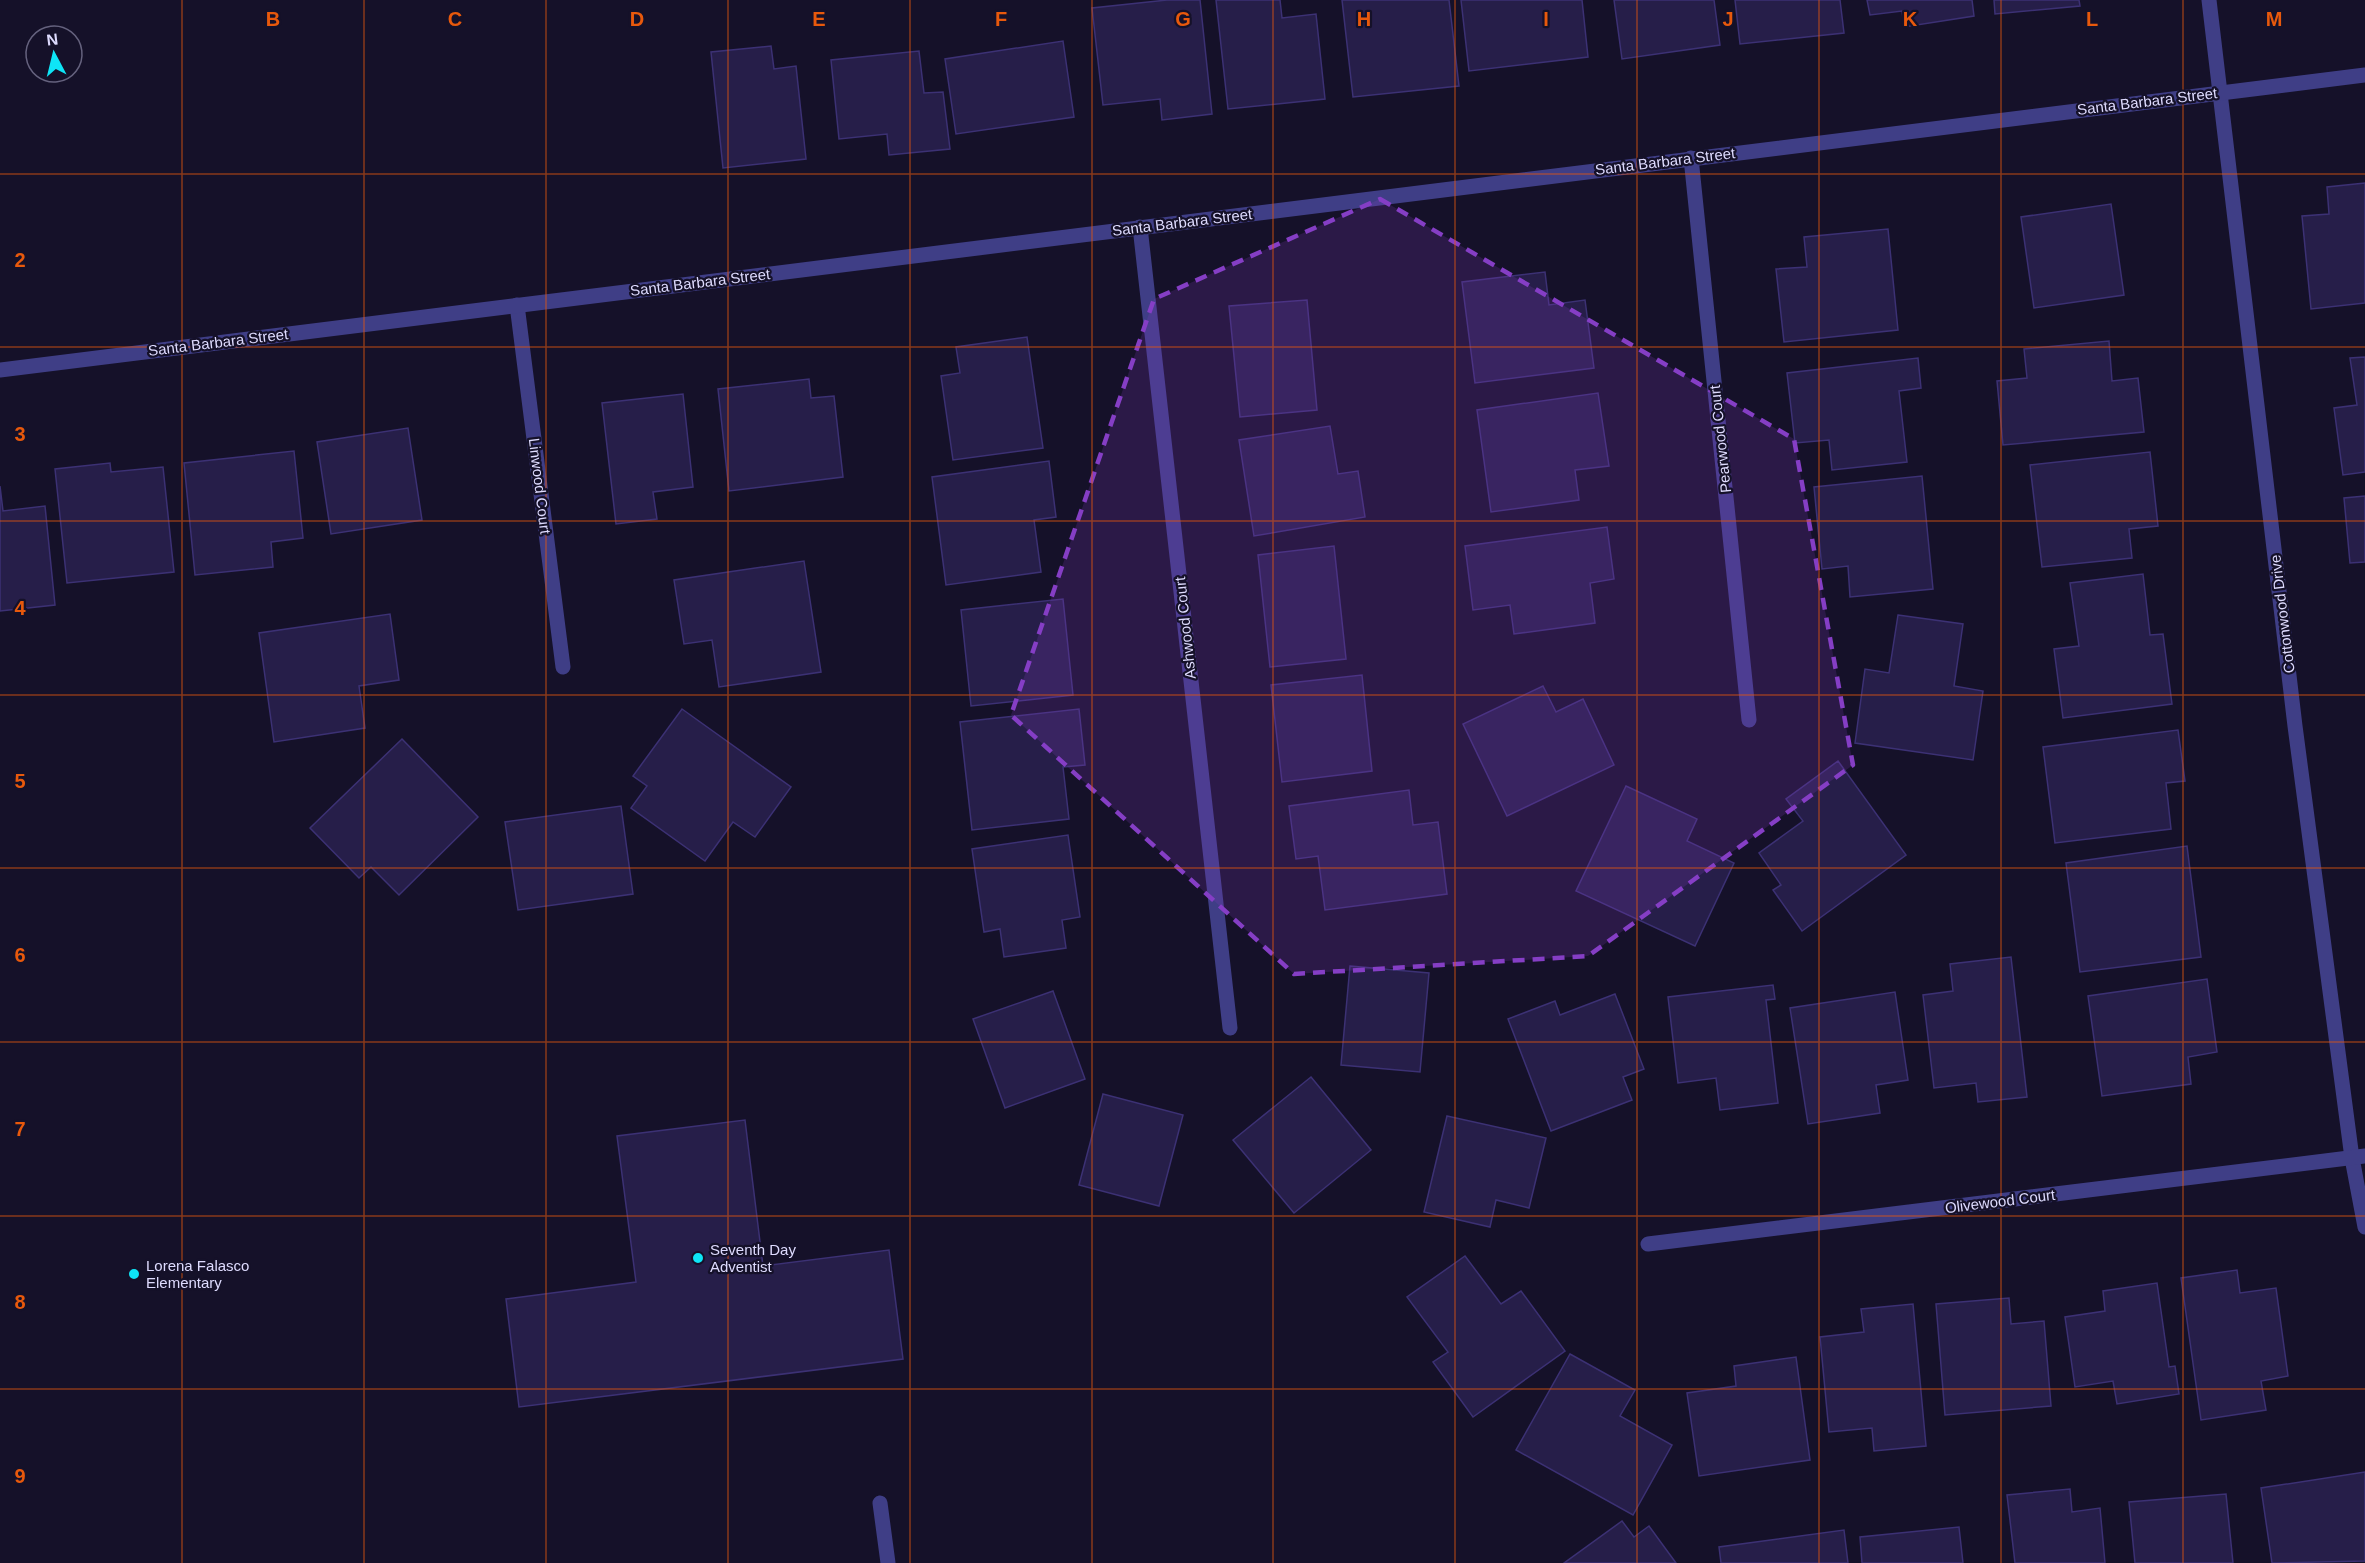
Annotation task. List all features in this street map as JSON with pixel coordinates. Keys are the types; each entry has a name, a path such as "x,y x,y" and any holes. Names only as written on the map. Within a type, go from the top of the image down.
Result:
{"street":[{"name":"Cottonwood Drive","path":"2209,0 2294,715 2358,1157 2365,1227"},
{"name":"Santa Barbara Street","path":"0,370 2365,75"},
{"name":"Pearwood Court","path":"1691,158 1749,720"},
{"name":"Ashwood Court","path":"1140,227 1230,1028"},
{"name":"Linwood Court","path":"518,304 563,667"},
{"name":"Olivewood Court","path":"1648,1244 2358,1157"},
{"path":"880,1503 888,1563"}],"highlighted area":[{"path":"1380,199 1794,439 1853,765 1588,956 1294,974 1011,715 1154,299"}],"building":[{"path":"1167,0 1200,0 1212,114 1162,120 1160,99 1103,105 1092,8"},
{"path":"1216,0 1280,0 1282,18 1316,14 1325,99 1228,109"},
{"path":"1342,0 1449,0 1459,86 1353,97"},
{"path":"1461,0 1582,0 1588,57 1469,71"},
{"path":"1614,0 1714,0 1720,45 1622,59"},
{"path":"1735,0 1840,0 1844,33 1740,44"},
{"path":"1867,0 1972,0 1974,16 1904,27 1902,11 1870,15"},
{"path":"1994,0 2079,0 2080,6 1995,14"},
{"path":"1063,41 1074,117 956,134 945,59"},
{"path":"771,46 774,69 796,66 806,159 723,168 711,52"},
{"path":"919,51 924,93 943,92 950,149 889,155 887,134 839,139 831,60"},
{"path":"2365,183 2365,303 2311,309 2302,216 2329,214 2327,187"},
{"path":"2111,204 2124,295 2034,308 2021,217"},
{"path":"1888,229 1898,330 1784,342 1776,269 1807,267 1804,237"},
{"path":"1545,272 1549,305 1585,300 1594,368 1475,383 1462,282"},
{"path":"1307,300 1317,410 1240,417 1229,306"},
{"path":"1027,337 1043,448 953,460 941,376 960,373 956,347"},
{"path":"2109,341 2112,381 2138,378 2144,432 2003,445 1997,381 2027,378 2024,349"},
{"path":"2365,357 2365,472 2343,475 2334,408 2357,405 2350,358"},
{"path":"1918,358 1921,388 1899,391 1907,462 1832,470 1829,440 1795,443 1787,373"},
{"path":"809,379 811,398 834,396 843,477 729,491 718,389"},
{"path":"1598,393 1609,466 1575,470 1579,500 1491,512 1477,410"},
{"path":"683,394 693,487 653,492 657,519 616,524 602,403"},
{"path":"1330,426 1338,474 1358,471 1365,517 1254,536 1239,440"},
{"path":"408,428 422,520 331,534 317,442"},
{"path":"294,451 303,538 271,542 273,567 195,575 184,463"},
{"path":"2150,452 2158,526 2129,529 2132,558 2042,567 2030,465"},
{"path":"1049,461 1056,517 1034,520 1041,572 946,585 932,477"},
{"path":"110,463 111,472 163,467 174,572 67,583 55,469"},
{"path":"1922,476 1933,589 1850,597 1848,566 1822,569 1814,487"},
{"path":"0,486 3,511 45,506 55,605 0,611"},
{"path":"2365,496 2365,562 2350,563 2344,498"},
{"path":"1607,527 1614,579 1590,583 1595,623 1514,634 1510,605 1473,610 1465,546"},
{"path":"1334,546 1346,659 1270,667 1258,555"},
{"path":"804,561 821,672 719,687 712,640 684,644 674,580"},
{"path":"2143,574 2150,635 2163,634 2172,704 2063,718 2054,649 2079,646 2070,583"},
{"path":"1063,599 1073,695 971,706 961,610"},
{"path":"390,614 399,680 359,686 365,728 274,742 259,633"},
{"path":"1898,615 1963,624 1954,686 1983,691 1973,760 1855,743 1865,669 1889,673"},
{"path":"1362,675 1372,771 1282,782 1271,685"},
{"path":"1543,686 1556,712 1583,699 1614,765 1507,816 1463,724"},
{"path":"682,709 791,787 755,837 733,822 705,861 631,808 647,786 633,776"},
{"path":"1079,709 1085,765 1063,767 1069,819 972,830 960,722"},
{"path":"2178,730 2185,781 2166,783 2171,829 2055,843 2043,747"},
{"path":"402,739 478,817 399,895 371,867 359,878 310,828"},
{"path":"1838,761 1906,855 1802,931 1773,890 1781,885 1759,853 1803,821 1786,799"},
{"path":"1626,786 1697,819 1687,841 1734,863 1695,946 1576,891"},
{"path":"1409,790 1413,825 1438,822 1447,894 1325,910 1318,856 1296,859 1289,806"},
{"path":"621,806 633,894 518,910 505,822"},
{"path":"1068,835 1080,917 1062,920 1066,948 1004,957 1000,929 984,932 972,849"},
{"path":"2187,846 2201,957 2080,972 2066,863"},
{"path":"2011,957 2027,1097 1978,1102 1976,1083 1934,1088 1923,995 1953,991 1950,964"},
{"path":"1350,966 1429,973 1420,1072 1341,1065"},
{"path":"2207,979 2217,1052 2188,1057 2191,1084 2102,1096 2088,996"},
{"path":"1773,985 1775,999 1766,1000 1778,1103 1720,1110 1716,1078 1678,1083 1668,997"},
{"path":"1053,991 1085,1079 1005,1108 973,1019"},
{"path":"1895,992 1908,1080 1876,1085 1880,1113 1808,1124 1790,1008"},
{"path":"1615,994 1644,1069 1623,1077 1632,1100 1551,1131 1508,1019 1555,1001 1560,1015"},
{"path":"1311,1077 1371,1150 1294,1213 1233,1140"},
{"path":"1103,1094 1183,1115 1159,1206 1079,1185"},
{"path":"1447,1116 1546,1138 1529,1208 1496,1200 1490,1227 1424,1212"},
{"name":"Seventh Day Adventist","path":"745,1120 763,1266 889,1250 903,1359 519,1407 506,1299 636,1282 617,1136"},
{"path":"1465,1256 1501,1304 1521,1291 1565,1351 1473,1417 1433,1362 1448,1352 1407,1297"},
{"path":"2237,1270 2240,1293 2276,1288 2288,1376 2261,1381 2266,1410 2201,1420 2181,1278"},
{"path":"2157,1283 2169,1367 2175,1366 2179,1394 2117,1404 2113,1381 2075,1387 2065,1317 2105,1311 2103,1291"},
{"path":"2009,1298 2011,1324 2044,1321 2051,1406 1945,1415 1936,1304"},
{"path":"1913,1304 1926,1446 1874,1451 1872,1428 1829,1432 1820,1337 1864,1332 1861,1309"},
{"path":"1570,1354 1635,1390 1620,1416 1672,1445 1633,1515 1516,1450"},
{"path":"1796,1357 1810,1460 1699,1476 1687,1393 1736,1386 1734,1366"},
{"path":"2365,1472 2365,1561 2272,1563 2261,1488"},
{"path":"2070,1489 2072,1512 2100,1508 2105,1563 2015,1563 2007,1495"},
{"path":"2226,1494 2233,1563 2135,1563 2129,1502"},
{"path":"1622,1521 1634,1537 1649,1526 1676,1563 1564,1563"},
{"path":"1959,1527 1963,1563 1862,1563 1860,1537"},
{"path":"1844,1530 1848,1563 1721,1563 1719,1547"}],"place":[{"name":"Seventh Day Adventist","path":"698,1258"},
{"name":"Lorena Falasco Elementary","path":"134,1274"}]}
